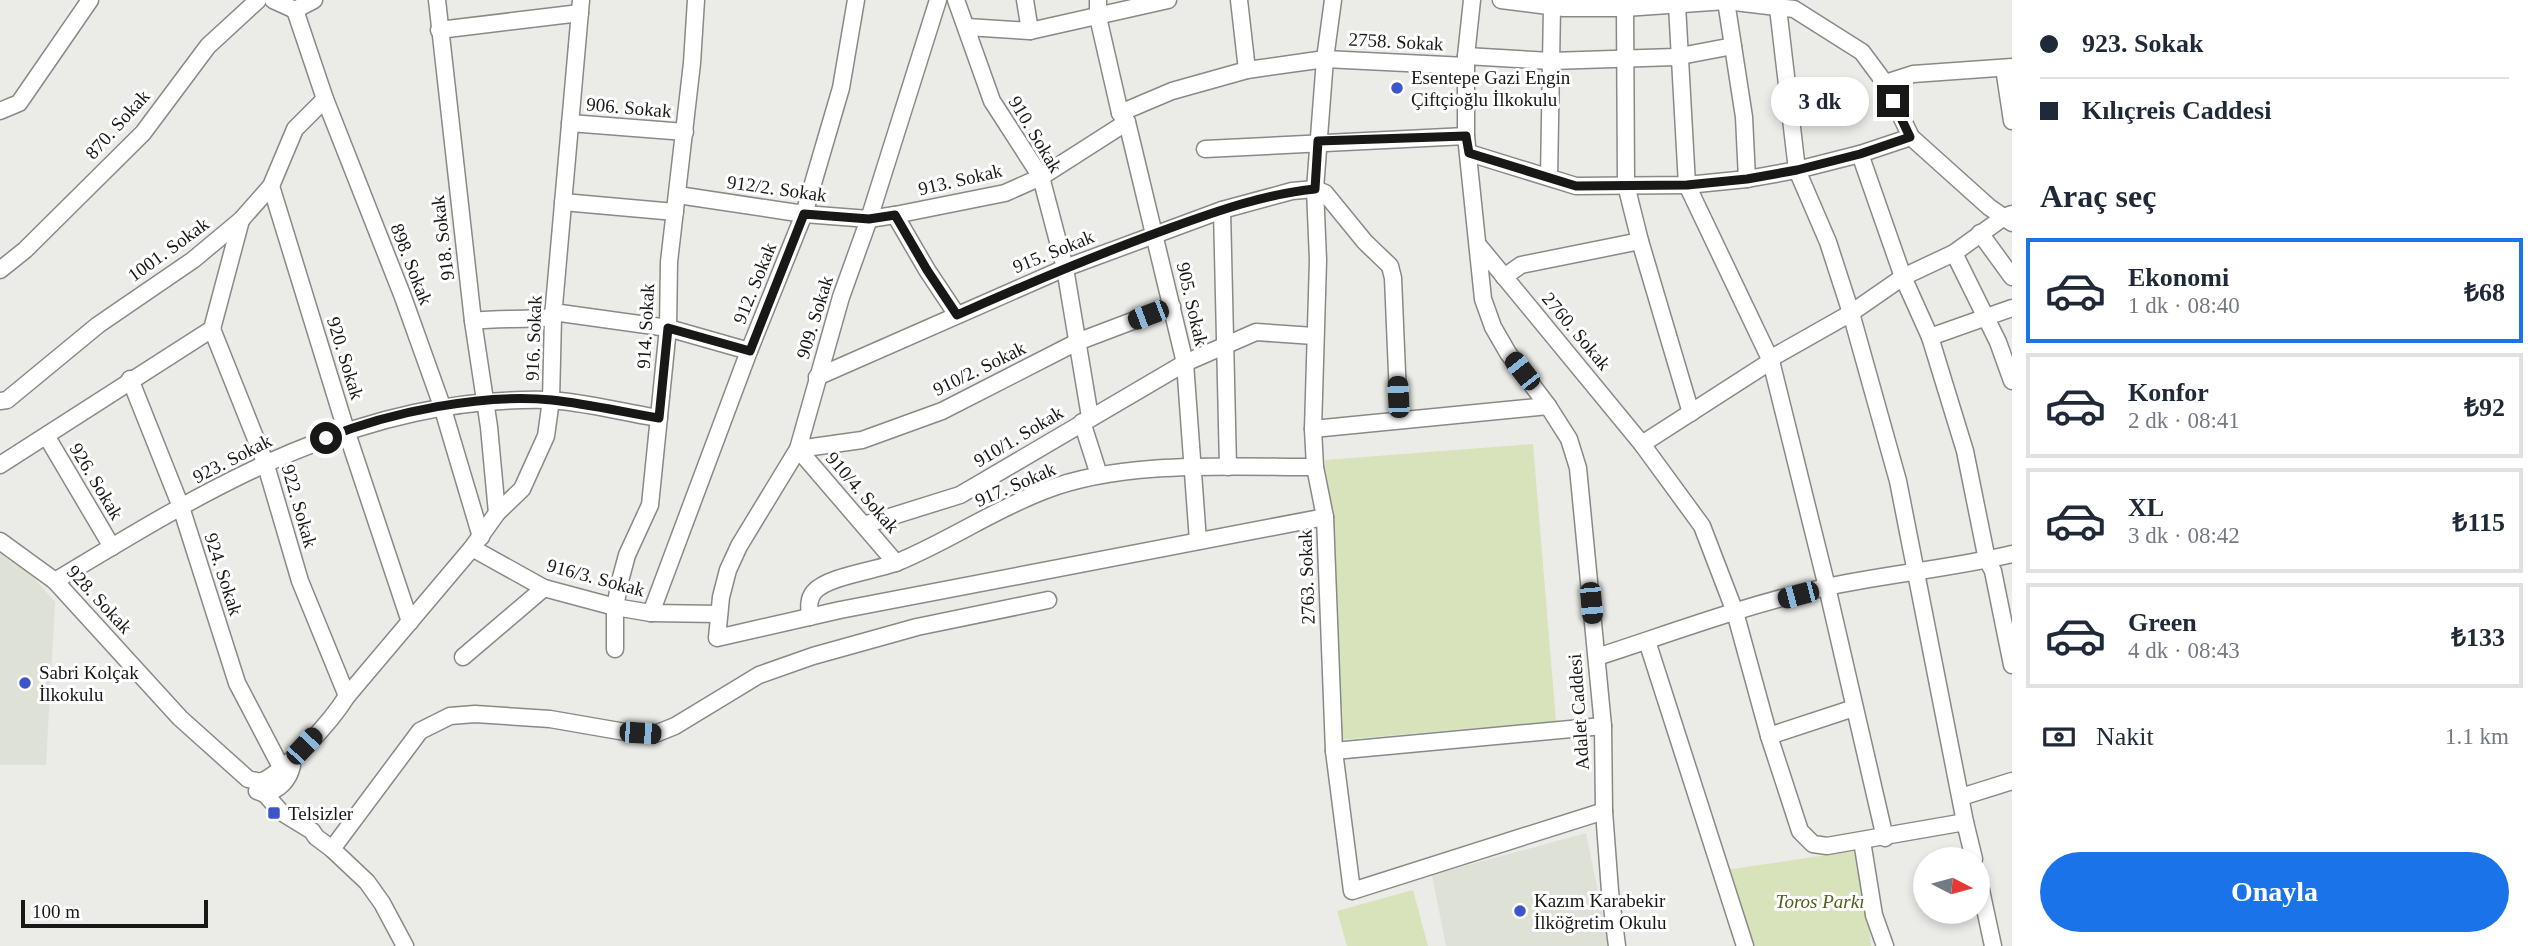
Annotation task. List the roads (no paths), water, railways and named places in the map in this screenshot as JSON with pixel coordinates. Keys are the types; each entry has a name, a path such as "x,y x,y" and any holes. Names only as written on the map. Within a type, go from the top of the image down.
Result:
{"street":[{"path":"0,111 19,103 90,0"},
{"name":"870. Sokak","path":"0,270 25,250 143,133 208,46 258,0"},
{"path":"273,0 295,10 314,0"},
{"name":"918. Sokak","path":"437,0 497,513"},
{"name":"914. Sokak","path":"615,649 615,607 627,555 650,505 668,328 669,262 685,132 696,0"},
{"name":"912. Sokak","path":"651,613 804,214 841,88 856,0"},
{"name":"909. Sokak","path":"810,617 717,638 728,570 739,546 798,449 841,297 869,219 938,0"},
{"name":"910. Sokak","path":"956,0 992,101 1041,177 1065,268 1086,420 1099,475"},
{"path":"1025,0 1030,31"},
{"name":"905. Sokak","path":"1098,0 1098,17 1185,363 1198,541"},
{"path":"967,27 1030,31 1168,0"},
{"path":"1239,0 1247,70"},
{"name":"2763. Sokak","path":"1332,0 1315,189 1318,260 1313,429 1314,467 1325,517 1334,751 1352,891 1604,811"},
{"name":"Adalet Caddesi","path":"1472,0 1466,61 1466,136 1483,299 1493,327 1508,353 1569,439 1578,468 1603,726 1609,891 1617,946"},
{"path":"1502,0 1625,8 1726,1 1790,6 1863,52 1885,83 1910,137 1989,207 2009,218"},
{"path":"1726,1 1744,117 1747,179"},
{"path":"1549,177 1551,61 1560,5"},
{"path":"1677,5 1687,185 1771,361 1885,838"},
{"path":"1790,6 1797,170 1828,242 1851,313 1898,481 1971,847"},
{"path":"439,30 581,7"},
{"name":"916. Sokak","path":"294,757 339,708 476,543 497,513 522,489 547,436 551,400 553,315 581,7"},
{"path":"1625,8 1626,186 1691,413"},
{"name":"898. Sokak","path":"295,10 325,99 403,297 442,406 476,543"},
{"name":"2758. Sokak","path":"1325,59 1625,59 1681,56 1733,46"},
{"name":"913. Sokak","path":"869,219 1005,193 1041,177 1123,118 1172,91 1247,70 1325,59"},
{"path":"1885,83 1913,74 2008,68 2012,121"},
{"name":"1001. Sokak","path":"0,401 6,400 98,325 193,260 241,220 271,186 295,129 325,99"},
{"name":"906. Sokak","path":"570,123 685,132"},
{"path":"1205,149 1318,141 1466,136"},
{"path":"1469,153 1576,186 1687,185 1747,179 1797,170 1860,154 1910,137"},
{"path":"1860,154 1903,277 1930,337 1965,451 2012,665"},
{"name":"920. Sokak","path":"271,186 346,430 410,622"},
{"path":"1315,189 1325,193 1365,242 1390,266 1393,278 1399,421"},
{"name":"915. Sokak","path":"817,377 1065,268 1154,234 1222,210 1292,191 1315,189"},
{"name":"912/2. Sokak","path":"678,195 804,214 869,219"},
{"path":"563,202 675,212"},
{"path":"1222,210 1228,467"},
{"path":"895,215 957,315"},
{"path":"1642,444 1775,356 1851,313 1903,277 1954,253 1980,233 2009,218"},
{"path":"0,465 47,437 130,379 212,329 241,220"},
{"path":"1980,233 2012,277"},
{"path":"1504,277 1521,265 1640,241"},
{"name":"2760. Sokak","path":"1479,246 1642,444 1702,526 1735,612 1769,736 1803,836 1818,846 1885,838 1965,822"},
{"path":"0,253 25,250"},
{"path":"1954,253 1987,318 2012,382"},
{"name":"910/2. Sokak","path":"798,449 862,440 942,411 1077,342 1172,306"},
{"path":"1930,337 2012,308"},
{"path":"473,321 506,318 519,321 553,315 668,328 750,351"},
{"name":"922. Sokak","path":"212,329 265,462 300,581 347,696"},
{"name":"910/1. Sokak","path":"864,526 960,495 1185,363 1225,348 1256,332 1314,336"},
{"name":"924. Sokak","path":"130,379 181,507 237,683 286,771"},
{"name":"923. Sokak","path":"55,581 181,507 265,462 346,430 442,406 483,401 551,400 659,418"},
{"path":"1313,429 1548,406"},
{"name":"926. Sokak","path":"47,437 112,547"},
{"name":"910/4. Sokak","path":"798,449 896,563"},
{"name":"917. Sokak","path":"810,617 809,604 814,592 820,587 863,571 896,563 1046,490 1099,475 1194,467 1314,467"},
{"path":"810,617 1325,517"},
{"name":"928. Sokak","path":"0,541 55,581 180,718 254,781 261,782 286,771"},
{"name":"916/3. Sokak","path":"476,543 544,588 615,607 651,613 719,614"},
{"path":"1597,657 1735,612 1826,587 2012,554"},
{"path":"463,657 544,588"},
{"path":"332,849 420,732 450,716 475,714 550,719 625,732 655,734 676,726 759,675 813,656 916,627 1048,600"},
{"path":"1647,641 1745,946"},
{"path":"1769,736 1854,708"},
{"path":"1334,751 1603,726"},
{"name":"928. Sokak","path":"221,754 249,787 265,794 284,784 286,771 294,757"},
{"path":"1961,797 2012,781"},
{"path":"265,794 281,812 312,831 366,882 382,903 405,946"},
{"path":"1862,841 1874,915 1885,946"},
{"path":"1988,924 1993,946"}],"place":[{"name":"Esentepe Gazi Engin Çiftçioğlu İlkokulu","path":"1397,88"},
{"name":"Sabri Kolçak İlkokulu","path":"25,683"},
{"name":"Telsizler","path":"274,813"},
{"name":"Kazım Karabekir İlköğretim Okulu","path":"1520,911"}],"park label":[{"name":"Toros Parkı","path":"1820,901"}]}
